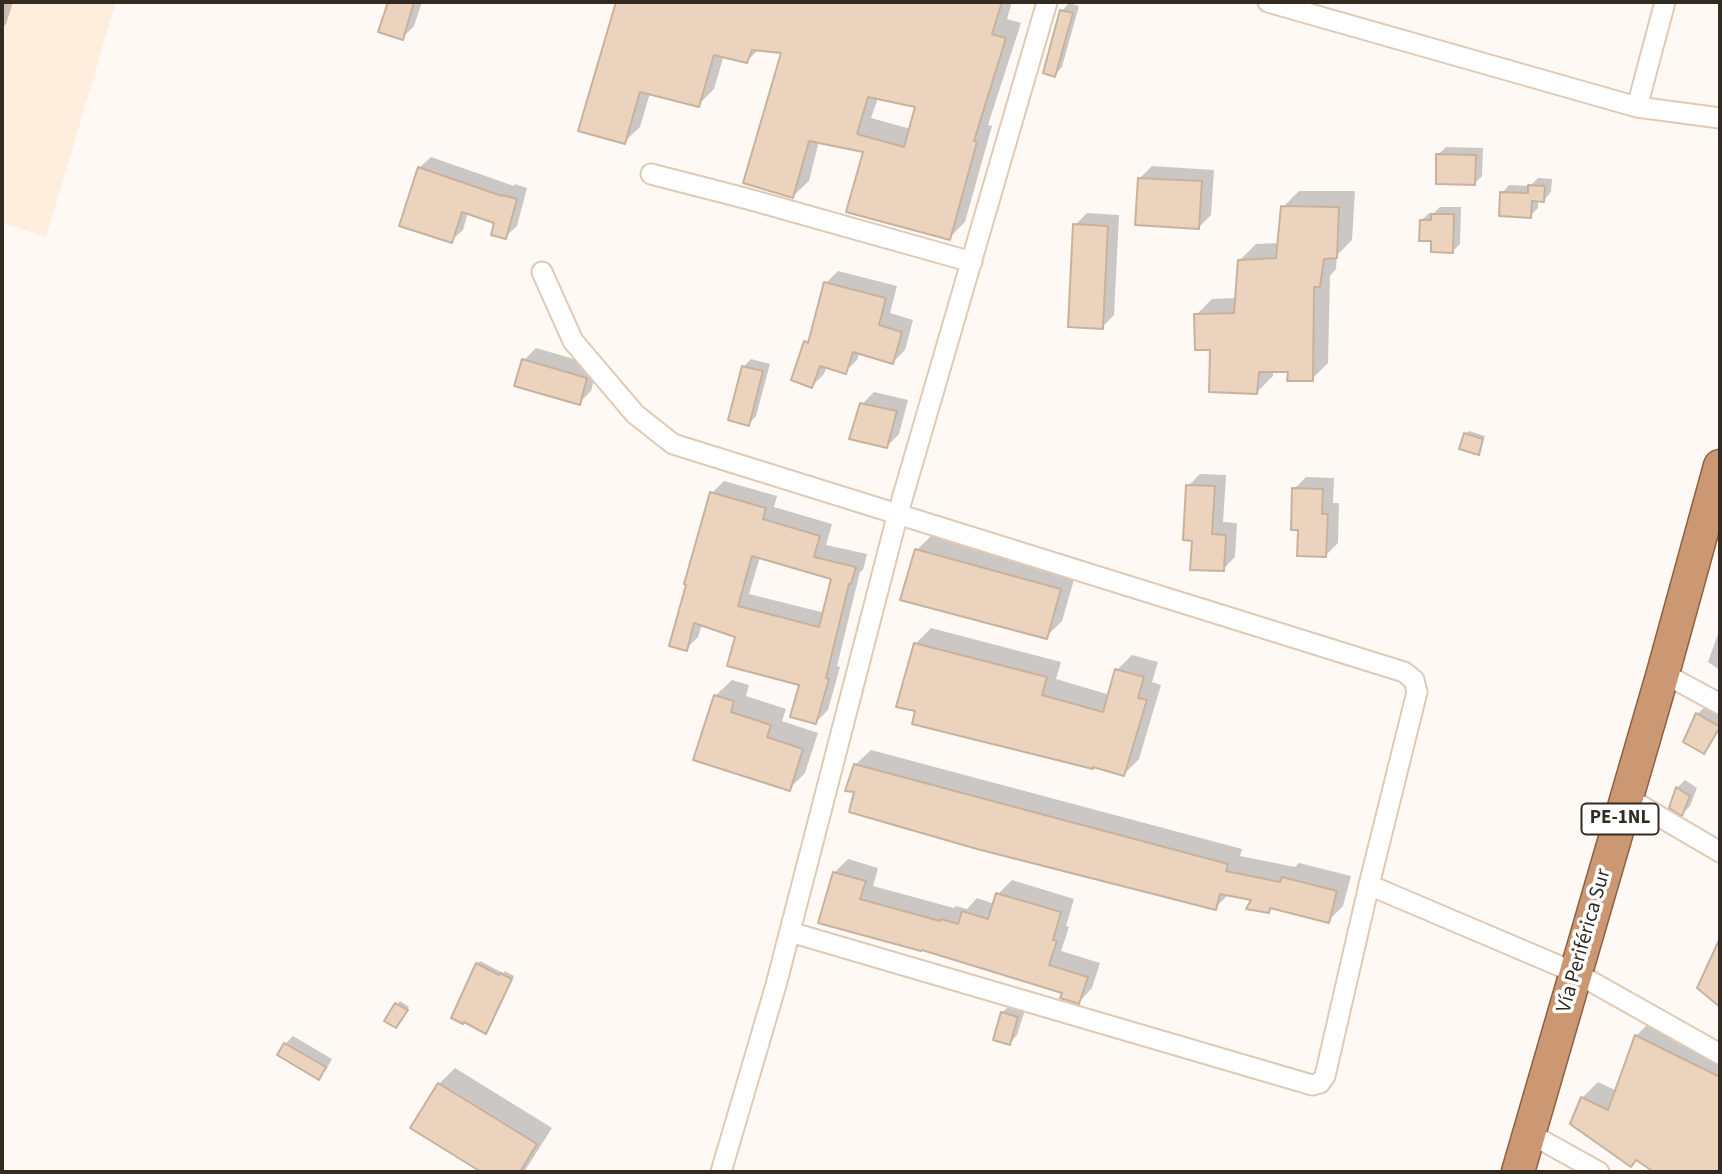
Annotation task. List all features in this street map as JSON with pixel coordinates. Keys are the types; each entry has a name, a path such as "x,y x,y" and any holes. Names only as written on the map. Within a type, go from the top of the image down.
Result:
{"highway":[{"name":"Vía Periférica Sur","path":"1518,1172 1663,673 1720,466"}],"street":[{"path":"721,1172 776,985 898,513 1047,2"},
{"path":"1268,2 1637,107 1720,118"},
{"path":"1637,107 1665,2"},
{"path":"651,174 972,262"},
{"path":"542,272 573,341 635,414 673,444 1404,672 1414,680 1416,692 1368,885 1325,1076 1320,1083 1312,1085 790,932"},
{"path":"1663,673 1720,704"},
{"path":"1626,797 1720,852"},
{"path":"1368,885 1576,974 1720,1054"},
{"path":"1529,1133 1599,1172"}],"shaded area":[{"path":"2,2 116,2 46,237 2,223"}],"building":[{"path":"388,2 414,2 403,40 378,32"},
{"path":"616,2 1002,2 992,34 1006,38 974,141 977,142 950,240 846,212 863,152 809,141 793,198 743,183 781,53 752,50 747,63 714,55 699,107 640,92 625,144 578,131","holes":["868,97 915,107 904,147 857,134"]},
{"path":"1060,10 1073,13 1055,77 1043,73"},
{"path":"1436,154 1476,155 1475,185 1436,184"},
{"path":"418,167 517,199 506,239 491,235 494,223 462,212 452,243 399,226"},
{"path":"1138,178 1202,181 1199,229 1135,225"},
{"path":"1528,185 1545,186 1544,202 1532,201 1531,218 1499,216 1500,192 1528,193"},
{"path":"1281,206 1339,207 1337,258 1324,259 1320,287 1314,287 1313,381 1287,381 1288,372 1259,372 1257,394 1209,392 1210,350 1195,350 1194,314 1234,313 1238,260 1276,258"},
{"path":"1431,214 1454,214 1453,253 1431,252 1431,241 1419,241 1420,220 1431,220"},
{"path":"1073,224 1108,226 1103,329 1068,327"},
{"path":"824,282 886,298 879,325 902,332 893,364 853,352 846,374 820,366 812,388 791,380 804,341 808,343"},
{"path":"522,359 587,378 580,405 514,386"},
{"path":"742,366 763,371 749,426 728,420"},
{"path":"860,403 897,411 887,448 849,439"},
{"path":"1464,433 1483,439 1479,455 1459,449"},
{"path":"1186,485 1215,486 1212,534 1226,535 1224,571 1190,570 1192,541 1183,540"},
{"path":"1292,488 1323,489 1322,514 1328,514 1326,557 1297,556 1298,530 1291,530"},
{"path":"710,492 766,508 763,519 820,536 814,557 856,567 849,584 826,678 829,679 816,724 790,717 799,685 727,666 735,637 694,623 687,651 669,646 686,585 684,584","holes":["752,556 831,579 819,627 738,606"]},
{"path":"915,549 1061,589 1047,639 900,600"},
{"path":"914,643 1047,677 1042,695 1103,712 1115,669 1144,677 1138,698 1147,700 1124,776 912,724 915,711 896,707"},
{"path":"714,695 734,701 731,712 771,725 767,737 803,749 790,791 693,760"},
{"path":"1696,713 1720,727 1704,754 1683,742"},
{"path":"854,764 1228,864 1226,871 1280,882 1282,877 1337,891 1329,923 1270,908 1269,913 1246,909 1251,900 1220,894 1216,910 977,849 849,812 854,792 845,791"},
{"path":"1676,787 1690,796 1682,816 1669,808"},
{"path":"833,872 866,881 860,899 940,921 941,919 958,924 962,911 988,919 996,893 1061,912 1053,940 1057,941 1049,965 1088,977 1079,1004 1060,998 1062,993 922,950 818,923"},
{"path":"1720,938 1720,1007 1697,988"},
{"path":"476,963 512,979 486,1034 451,1018"},
{"path":"395,1003 408,1010 396,1028 384,1021"},
{"path":"1001,1012 1018,1017 1010,1045 993,1040"},
{"path":"1635,1035 1720,1077 1720,1172 1654,1172 1636,1160 1631,1167 1570,1124 1581,1097 1608,1110"},
{"path":"284,1043 326,1067 319,1080 277,1055"},
{"path":"438,1083 537,1144 520,1172 481,1172 410,1128"}]}
